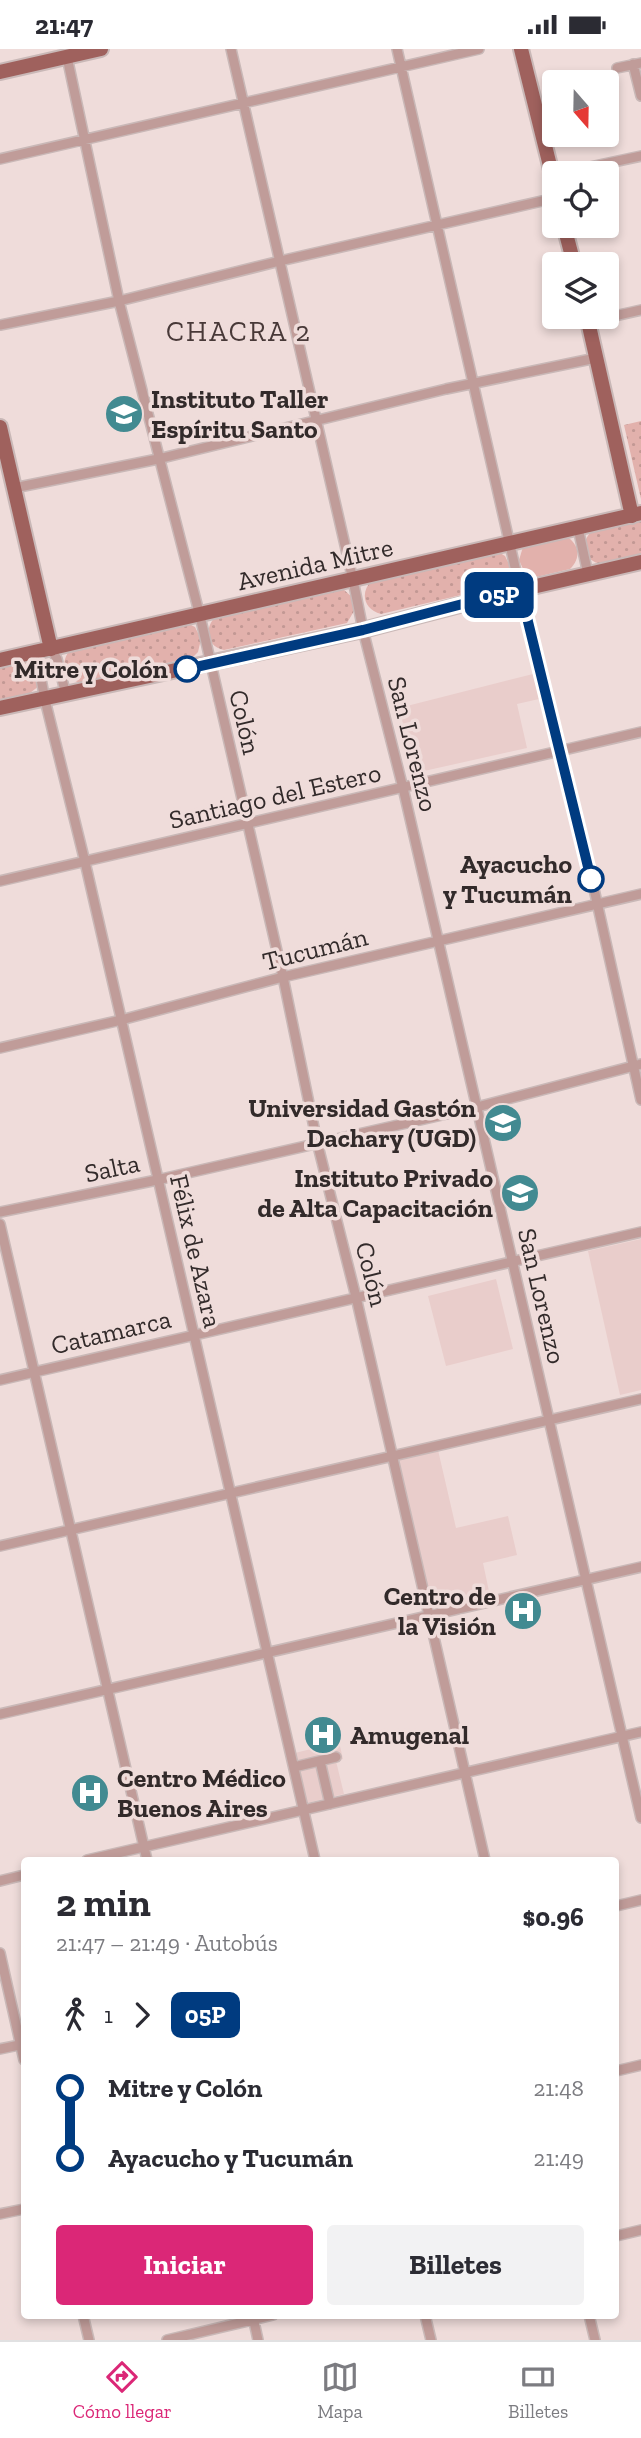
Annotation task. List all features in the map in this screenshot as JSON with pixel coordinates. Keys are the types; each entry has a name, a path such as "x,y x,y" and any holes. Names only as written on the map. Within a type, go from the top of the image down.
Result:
{"main road":[{"path":"0,72 101,49"},
{"path":"521,49 551,161"},
{"path":"589,329 636,515"},
{"path":"0,427 51,649"},
{"name":"Avenida Mitre","path":"0,660 636,515"},
{"path":"0,708 363,630 520,589 641,562"}],"street":[{"name":"San Lorenzo","path":"231,49 354,580 363,630 403,788 641,1818"},
{"path":"397,49 512,544 520,589 637,1065 641,1100"},
{"path":"0,159 479,49"},
{"name":"Colón","path":"67,57 119,301 200,616 283,977 317,1142 356,1297 484,1857"},
{"path":"617,68 637,64 641,96"},
{"path":"619,162 641,156"},
{"path":"0,325 119,301 542,201"},
{"path":"619,314 641,310"},
{"path":"14,488 158,459 316,419 596,358"},
{"path":"578,528 588,574"},
{"path":"51,649 57,659 66,695"},
{"name":"Félix de Azara","path":"36,652 314,1857"},
{"name":"Santiago del Estero","path":"0,881 641,731"},
{"name":"Tucumán","path":"0,1048 121,1020 283,977 641,894"},
{"name":"Salta","path":"0,1212 158,1180 477,1107 637,1065"},
{"path":"0,1224 146,1857"},
{"name":"Catamarca","path":"0,1380 641,1232"},
{"path":"0,1546 641,1399"},
{"path":"0,1714 641,1567"},
{"path":"101,1857 641,1732"},
{"path":"294,1767 336,1757"},
{"path":"320,1761 330,1804"},
{"path":"0,1881 21,1876"},
{"path":"619,1905 641,1900"},
{"path":"0,1953 21,2036"},
{"path":"0,2049 21,2044"},
{"path":"619,2070 641,2065"},
{"path":"0,2214 21,2210"},
{"path":"619,2235 641,2230"},
{"path":"84,2319 89,2340"},
{"path":"167,2340 249,2319"},
{"path":"253,2319 258,2340"},
{"path":"426,2319 431,2340"},
{"path":"590,2319 595,2340"}],"shaded area":[{"path":"641,421 641,499 624,425"},
{"path":"641,521 641,556 610,564 595,562 589,558 585,543 592,531"},
{"path":"566,536 574,543 577,552 576,560 570,569 536,577 524,571 519,560 523,547"},
{"path":"500,553 505,556 511,568 508,581 503,585 381,614 370,608 365,600 366,590 372,580"},
{"path":"337,588 343,589 353,598 354,611 347,623 224,650 210,641 210,626 216,616"},
{"path":"189,624 195,627 201,639 198,652 193,657 80,683 70,677 65,668 65,658 72,648"},
{"path":"28,660 36,668 39,686 26,696 0,702 0,665"},
{"path":"533,674 539,699 517,704 527,748 415,773 399,708"},
{"path":"641,1239 641,1390 620,1395 588,1251"},
{"path":"496,1279 513,1349 446,1366 428,1296"},
{"path":"438,1450 456,1528 508,1516 517,1555 483,1563 490,1596 427,1610 393,1461"},
{"path":"339,1742 343,1759 336,1761 344,1794 307,1803 295,1753"}],"bus line":[{"name":"05P","path":"187,669 363,630 520,589 591,879"}],"place":[{"name":"Instituto Taller Espíritu Santo","path":"124,414"},
{"name":"Mitre y Colón","path":"187,669"},
{"name":"Ayacucho y Tucumán","path":"591,879"},
{"name":"Universidad Gastón Dachary (UGD)","path":"503,1123"},
{"name":"Instituto Privado de Alta Capacitación","path":"520,1193"},
{"name":"Centro de la Visión","path":"523,1611"},
{"name":"Amugenal","path":"323,1735"},
{"name":"Centro Médico Buenos Aires","path":"90,1793"}],"district":[{"name":"CHACRA 2","path":"239,331"}]}
